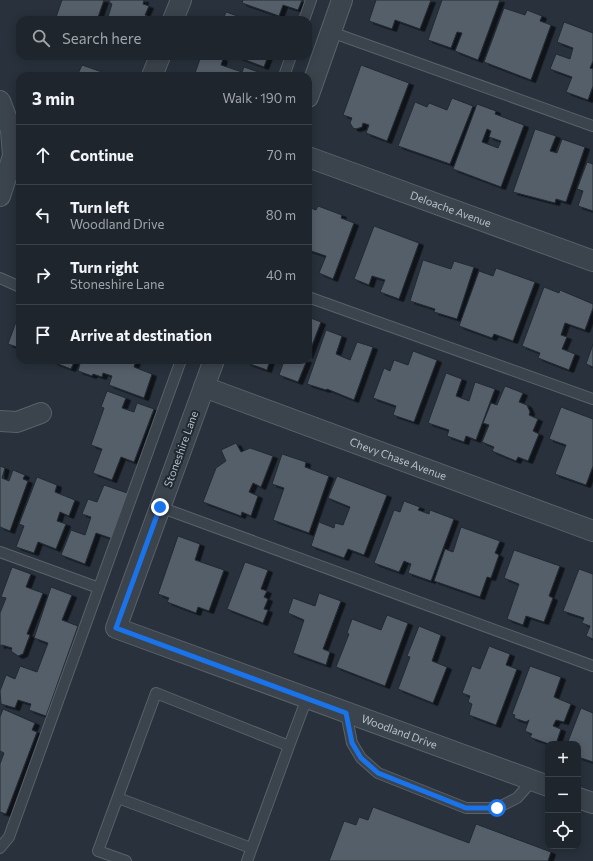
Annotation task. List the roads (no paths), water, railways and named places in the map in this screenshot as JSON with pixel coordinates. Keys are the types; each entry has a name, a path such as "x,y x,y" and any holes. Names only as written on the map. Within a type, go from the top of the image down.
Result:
{"street":[{"path":"175,16 181,0"},
{"path":"312,86 342,0"},
{"path":"154,72 158,60"},
{"path":"0,101 11,130 13,156 8,187"},
{"name":"Deloache Avenue","path":"312,158 593,261"},
{"name":"Stoneshire Lane","path":"116,628 213,364"},
{"name":"Chevy Chase Avenue","path":"204,387 593,531"},
{"path":"0,421 17,422 41,413"},
{"name":"Woodland Drive","path":"116,628 540,783"},
{"path":"581,799 593,803"}],"lane":[{"path":"305,16 311,0"},
{"path":"331,32 593,126"},
{"path":"285,72 290,60"},
{"path":"0,278 16,285"},
{"path":"312,298 593,399"},
{"path":"0,848 9,837 180,364"},
{"path":"160,507 593,666"},
{"path":"0,552 99,588"},
{"path":"126,861 98,851 156,693 289,746"},
{"path":"247,861 307,698"},
{"path":"346,713 352,743 361,758 378,773 466,808 497,808 517,798 540,783"},
{"path":"118,798 251,848"}]}
